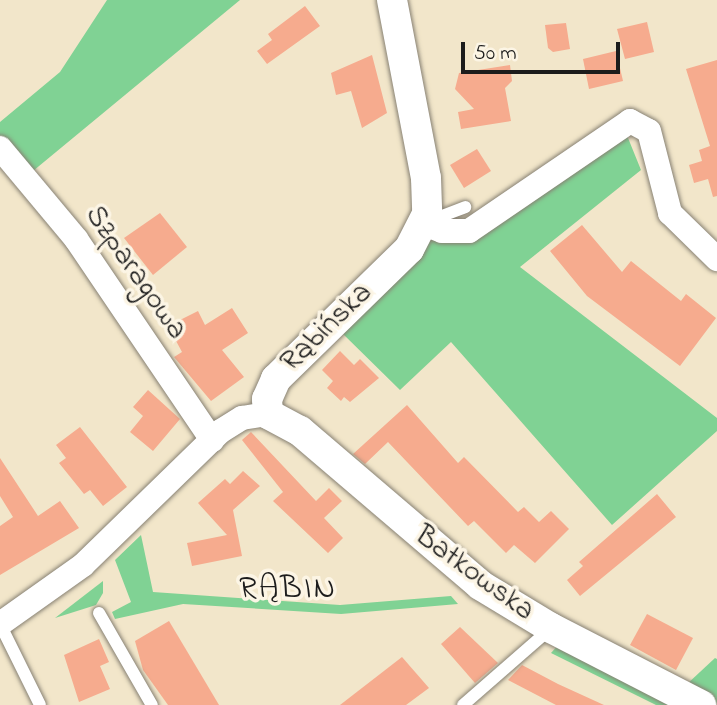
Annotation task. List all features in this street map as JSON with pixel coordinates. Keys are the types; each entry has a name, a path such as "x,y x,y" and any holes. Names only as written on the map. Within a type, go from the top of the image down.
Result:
{"street":[{"path":"392,0 426,178 426,219 442,231 469,231 630,121 649,131 670,213 717,259"},
{"name":"Szparagowa","path":"0,148 76,239 212,440"},
{"name":"Rąbińska","path":"268,414 267,399 276,379 408,249 426,219"},
{"path":"0,624 83,565 233,422 268,414"},
{"name":"Batkowska","path":"268,414 300,431 480,584 551,628 701,705"}],"lane":[{"path":"426,219 465,207"},
{"path":"99,613 152,705"},
{"path":"0,624 40,705"},
{"path":"463,705 551,628"}],"green space":[{"path":"107,0 240,0 33,171 63,237 0,161 0,122 60,72"},
{"path":"626,133 641,170 520,267 717,418 717,431 612,525 451,342 400,390 342,333 428,239"},
{"path":"141,535 153,592 340,605 451,596 458,604 341,614 183,604 115,619 112,612 131,602 115,560"},
{"path":"103,581 103,593 96,605 55,618"},
{"path":"560,643 682,705 656,705 551,653"},
{"path":"717,659 717,703 686,685"}],"building":[{"path":"305,6 320,26 267,64 257,51 272,40 268,34"},
{"path":"647,22 654,52 625,59 617,29"},
{"path":"566,23 570,49 553,52 548,48 545,25"},
{"path":"616,51 623,81 589,89 583,59"},
{"path":"372,55 387,113 362,128 351,91 336,95 331,73"},
{"path":"717,60 717,196 713,197 708,179 694,183 689,165 702,161 699,150 710,146 686,69"},
{"path":"510,65 512,81 505,88 511,121 461,129 458,112 474,109 455,89 459,73"},
{"path":"477,149 491,171 464,188 450,165"},
{"path":"160,213 187,247 153,275 124,238"},
{"path":"582,225 622,272 631,261 681,301 686,294 716,318 680,366 587,296 550,251"},
{"path":"232,308 248,333 222,350 244,377 211,401 174,357 182,352 168,326 198,311 205,325"},
{"path":"340,351 354,365 360,359 379,378 350,402 344,397 341,401 327,388 333,381 322,370"},
{"path":"148,390 180,419 153,451 130,432 143,416 133,407"},
{"path":"407,405 458,463 464,457 518,512 524,507 539,522 551,511 569,529 535,563 514,545 506,553 474,521 468,526 388,442 365,464 353,454"},
{"path":"80,427 127,487 103,506 90,490 84,494 59,463 66,458 56,445"},
{"path":"251,432 316,501 329,488 342,501 324,518 343,538 328,553 273,501 283,492 242,440"},
{"path":"0,458 38,516 60,501 79,528 0,575 0,526 13,517 0,496"},
{"path":"243,471 260,486 233,510 242,556 192,566 187,543 227,535 198,503 225,479 230,484"},
{"path":"657,494 676,517 580,596 567,580 583,566 579,562"},
{"path":"647,614 693,638 676,670 630,645"},
{"path":"169,621 219,705 168,705 143,670 135,641"},
{"path":"460,627 498,663 475,683 441,644"},
{"path":"99,639 109,662 100,666 110,689 79,702 64,655"},
{"path":"402,657 429,688 406,705 340,705"},
{"path":"522,665 604,705 556,705 508,680"}],"district":[{"name":"RĄBIN","path":"288,590"}]}
